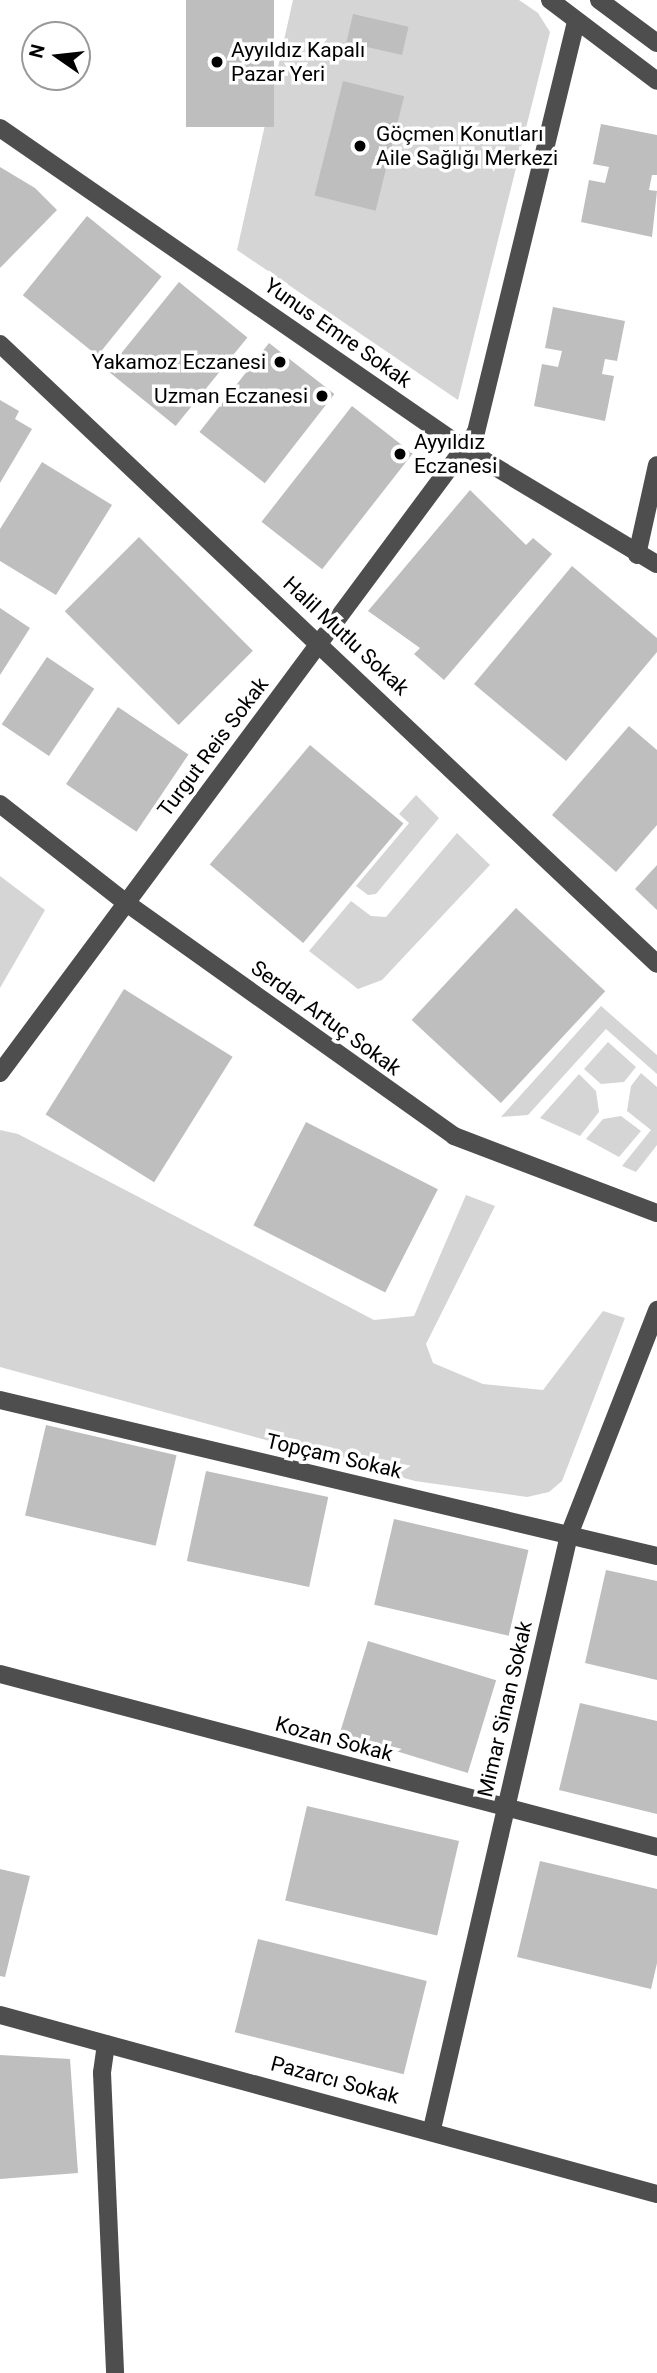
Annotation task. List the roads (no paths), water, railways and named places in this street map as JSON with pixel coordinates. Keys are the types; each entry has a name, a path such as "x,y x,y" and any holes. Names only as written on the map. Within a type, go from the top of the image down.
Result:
{"street":[{"path":"550,0 657,81"},
{"path":"599,0 657,43"},
{"name":"Turgut Reis Sokak","path":"0,1073 475,432 576,21"},
{"name":"Yunus Emre Sokak","path":"0,128 462,447 657,564"},
{"name":"Halil Mutlu Sokak","path":"0,344 321,642 657,964"},
{"path":"638,555 657,465"},
{"name":"Serdar Artuç Sokak","path":"0,804 125,902 454,1136 657,1213"},
{"name":"Mimar Sinan Sokak","path":"432,2129 569,1535 657,1310"},
{"name":"Topçam Sokak","path":"0,1400 657,1556"},
{"name":"Kozan Sokak","path":"0,1674 657,1847"},
{"name":"Pazarcı Sokak","path":"0,2015 432,2129 657,2194"},
{"path":"106,2044 102,2073 115,2373"}],"place":[{"name":"Ayyıldız Kapalı Pazar Yeri","path":"217,62"},
{"name":"Göçmen Konutları Aile Sağlığı Merkezi","path":"360,146"},
{"name":"Yakamoz Eczanesi","path":"280,362"},
{"name":"Uzman Eczanesi","path":"322,396"},
{"name":"Ayyıldız Eczanesi","path":"400,454"}]}
